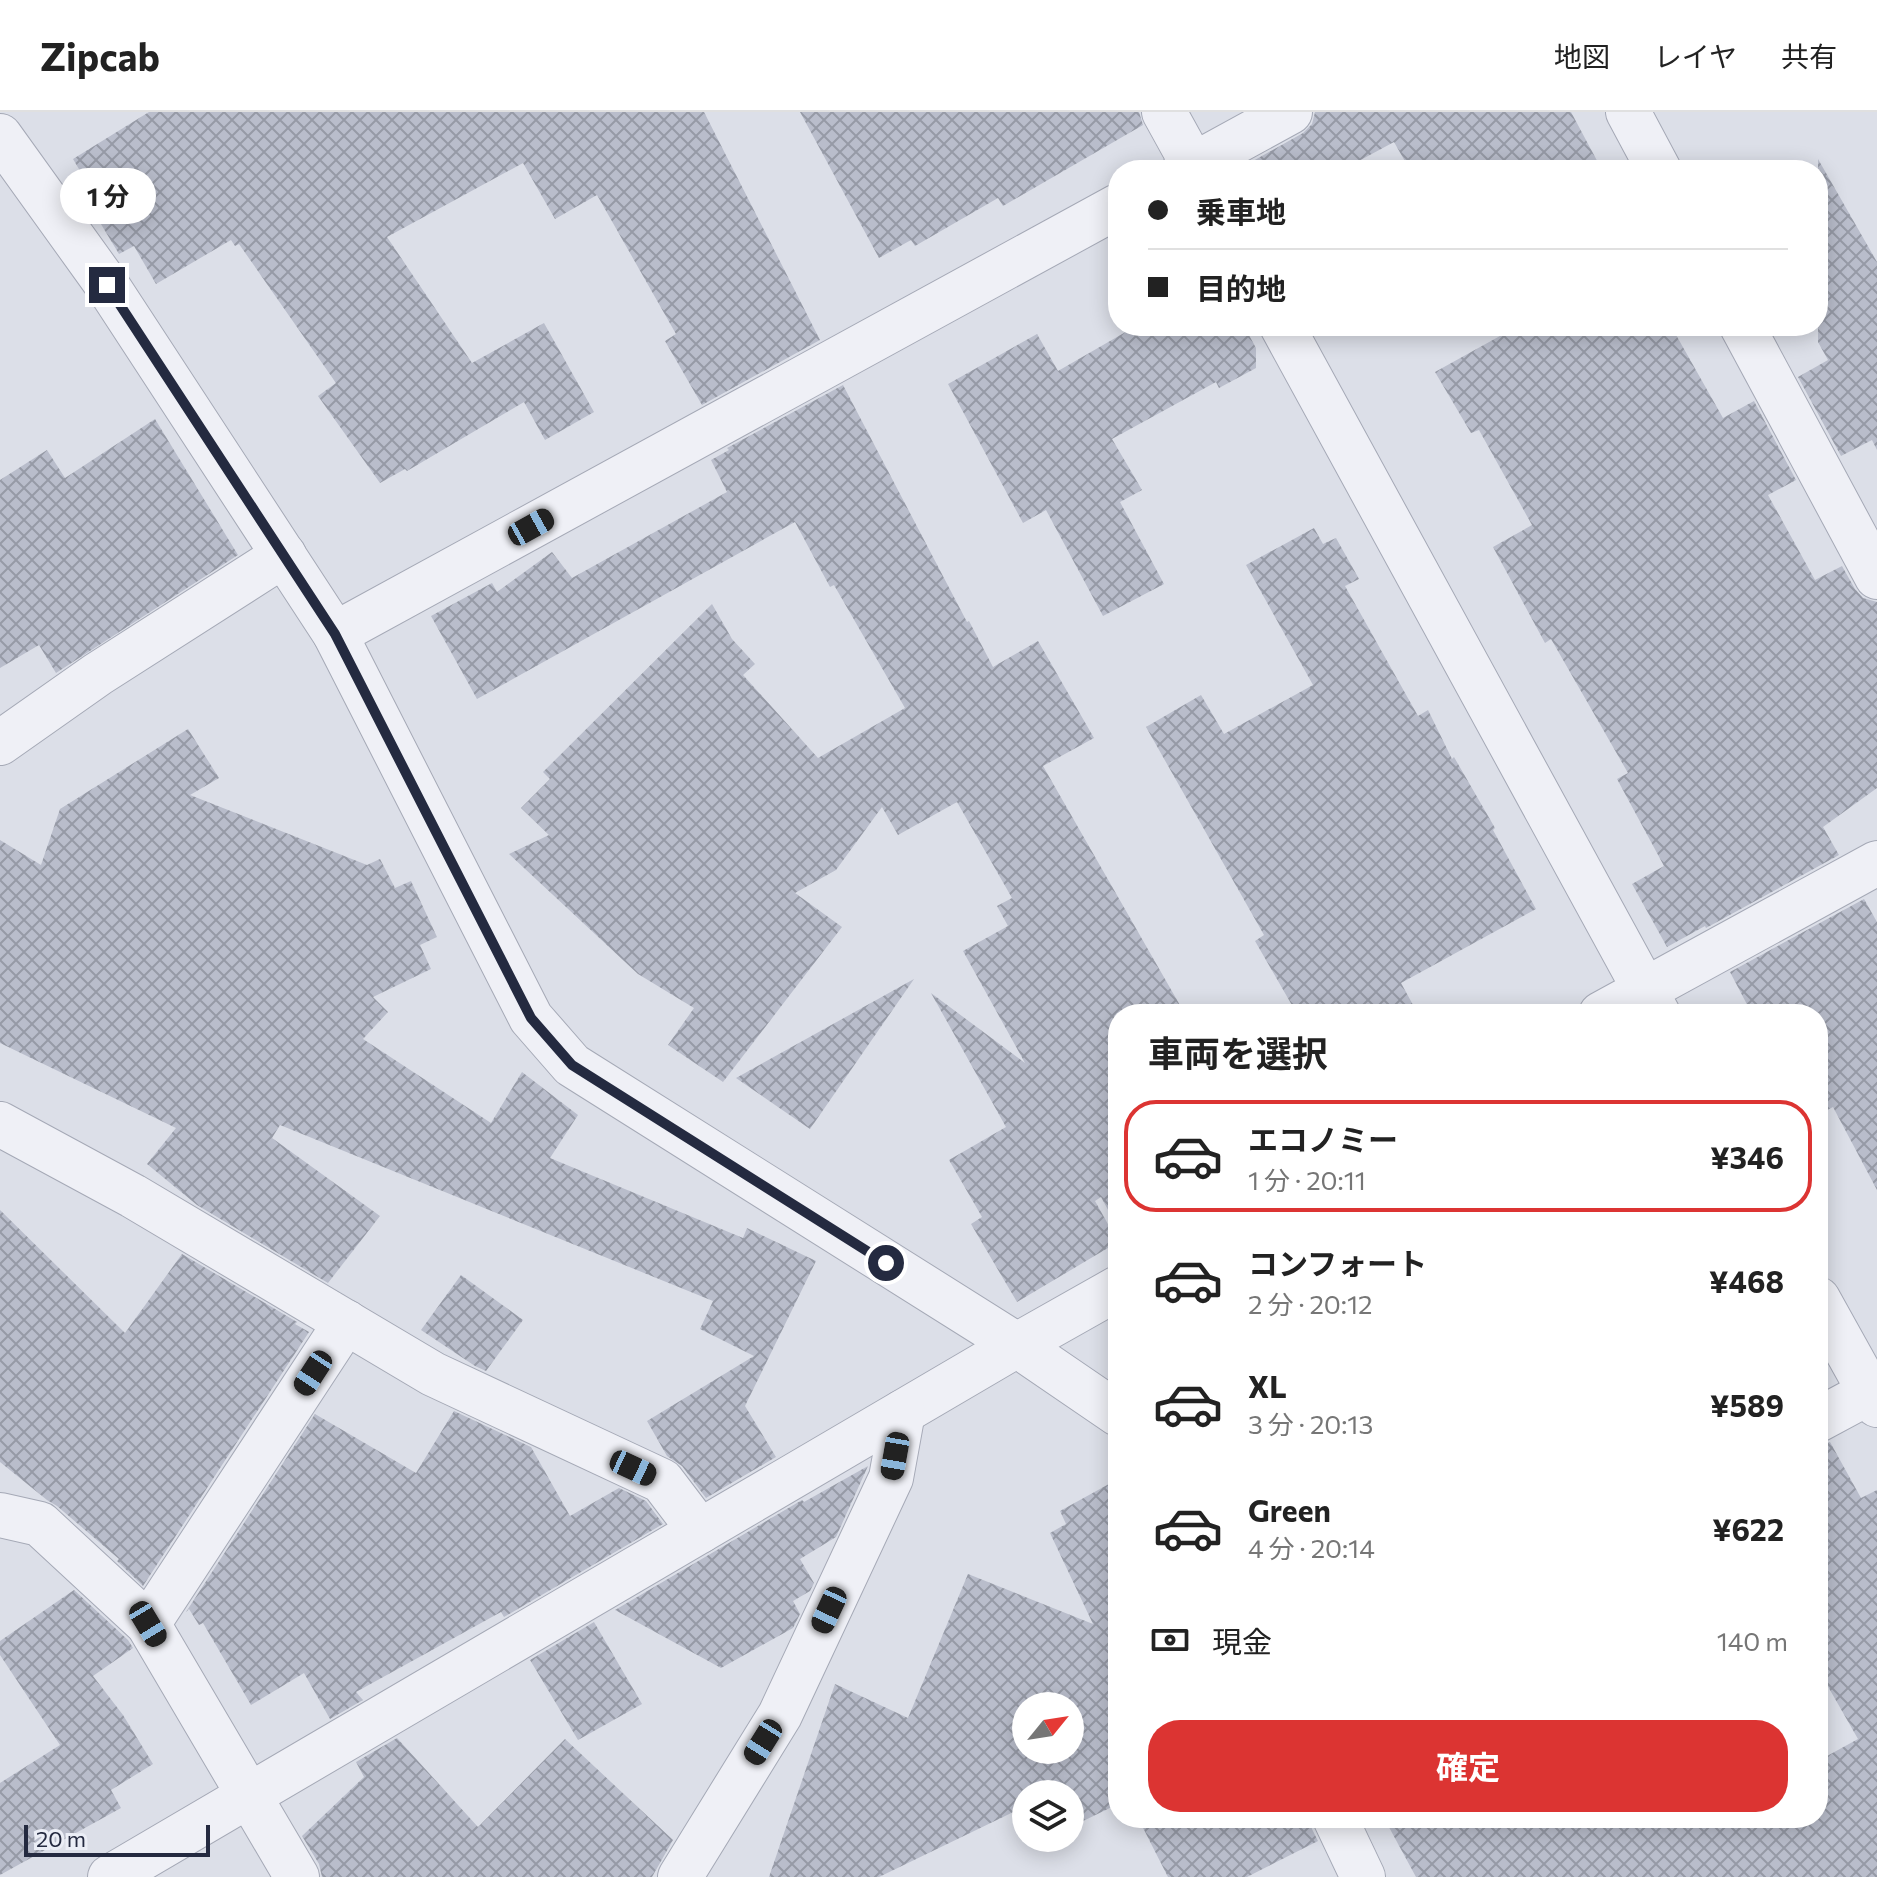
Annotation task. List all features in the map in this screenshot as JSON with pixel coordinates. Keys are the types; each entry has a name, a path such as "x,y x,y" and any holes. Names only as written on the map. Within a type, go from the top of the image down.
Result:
{"street":[{"path":"1164,112 1187,160"},
{"path":"1205,160 1290,112"},
{"path":"1628,112 1654,160"},
{"path":"0,136 107,285 335,634 531,1018 572,1065 1017,1345 1108,1407"},
{"path":"335,634 1108,211"},
{"path":"1287,336 1652,1002 1877,863"},
{"path":"1747,336 1877,577"},
{"path":"0,743 98,674 284,555"},
{"path":"0,1124 133,1196 433,1374 662,1481 700,1531"},
{"path":"110,1877 1108,1294"},
{"path":"1828,1317 1873,1398 1828,1416"},
{"path":"148,1624 346,1322"},
{"path":"680,1877 780,1715 891,1478 903,1412"},
{"path":"0,1515 40,1524 148,1624 297,1877"},
{"path":"1340,1828 1363,1877"}],"building":[{"path":"149,112 704,112 820,340 702,405 665,341 676,334 597,195 555,219 523,163 387,237 472,363 544,323 594,412 545,440 524,402 407,471 405,469 380,483 318,396 336,383 239,244 235,246 231,240 156,284 134,246 119,254 78,186 86,181 73,159"},
{"path":"800,112 1139,112 1143,125 1003,206 998,198 915,246 911,240 879,258"},
{"path":"1315,112 1571,112 1597,160 1404,160 1394,142 1361,160 1255,160 1303,133 1312,124"},
{"path":"1828,176 1877,262 1877,450 1872,440 1841,456 1798,377 1828,360 1818,336 1828,336"},
{"path":"1037,334 1058,371 1119,336 1249,336 1256,348 1256,368 1219,388 1216,382 1112,439 1142,490 1120,502 1164,584 1103,616 1046,510 1023,523 948,384"},
{"path":"1500,336 1677,336 1723,418 1754,401 1796,480 1768,495 1815,580 1842,566 1863,598 1877,602 1877,788 1823,827 1839,855 1667,947 1632,884 1664,866 1617,779 1628,773 1551,639 1545,643 1493,547 1532,525 1479,430 1471,433 1435,372"},
{"path":"843,385 993,667 1038,641 1094,738 1043,766 1179,1004 1108,1004 1108,1210 1101,1197 1095,1201 1108,1224 1108,1248 1017,1302 971,1224 982,1217 949,1160 1006,1127 931,993 1025,1063 963,951 1008,926 997,906 1012,898 957,802 898,835 882,807 836,870 795,893 842,927 723,1082 668,1045 694,1008 638,974 509,854 549,835 521,808 550,779 543,772 712,604 732,639 755,664 743,675 818,758 905,708 834,585 830,587 795,522 477,699 431,616 492,583 497,592 552,552 572,578 727,492 711,460 729,450 727,448"},
{"path":"155,419 238,555 56,673 39,645 0,668 0,480 47,450 65,478"},
{"path":"1314,528 1323,544 1336,538 1359,579 1345,586 1418,716 1428,710 1452,759 1454,757 1495,828 1493,830 1536,909 1401,983 1413,1004 1291,1004 1255,941 1264,935 1146,727 1201,695 1224,734 1313,685 1246,565"},
{"path":"188,729 219,778 190,795 367,865 380,859 395,888 411,881 437,937 420,945 431,969 373,997 388,1012 363,1039 491,1123 522,1072 578,1115 550,1158 743,1238 747,1228 816,1261 745,1406 776,1457 706,1498 682,1466 667,1456 647,1421 754,1356 700,1329 713,1301 280,1125 272,1138 380,1216 328,1283 197,1205 147,1164 176,1128 0,1043 0,840 41,865 60,809"},
{"path":"1864,899 1877,922 1877,1190 1833,1107 1828,1110 1828,1004 1747,1004 1730,972"},
{"path":"914,979 810,1129 736,1078"},
{"path":"0,1210 125,1333 182,1254 309,1332 143,1586 117,1561 119,1559 0,1462"},
{"path":"461,1275 523,1320 486,1371 421,1330"},
{"path":"454,1411 531,1447 570,1516 619,1488 646,1501 663,1524 504,1617 501,1612 356,1692 363,1700 330,1719 304,1673 251,1705 203,1623 199,1625 189,1609 186,1612 315,1414 416,1473"},
{"path":"1828,1442 1861,1498 1877,1490 1877,1877 1416,1877 1389,1828 1828,1828 1828,1756 1858,1739 1828,1686"},
{"path":"868,1466 836,1537 800,1559 814,1583 810,1591 793,1601 800,1614 793,1628 721,1668 615,1610 802,1500 804,1502"},
{"path":"1108,1485 1108,1809 1084,1821 1084,1780 1012,1780 1012,1813 879,1877 769,1877 835,1684 908,1718 968,1574 1093,1624 1050,1533 1066,1524 1060,1511"},
{"path":"74,1590 133,1648 93,1676 123,1715 153,1764 111,1790 121,1808 0,1875 0,1783 60,1745 0,1655 0,1641"},
{"path":"594,1622 642,1704 578,1740 530,1660"},
{"path":"397,1738 478,1827 565,1739 673,1840 652,1877 322,1877 319,1864 302,1836 364,1777 356,1762"},
{"path":"1143,1828 1312,1828 1318,1841 1247,1877 1168,1877"}],"route":[{"path":"107,285 335,634 531,1018 572,1065 886,1263"}]}
